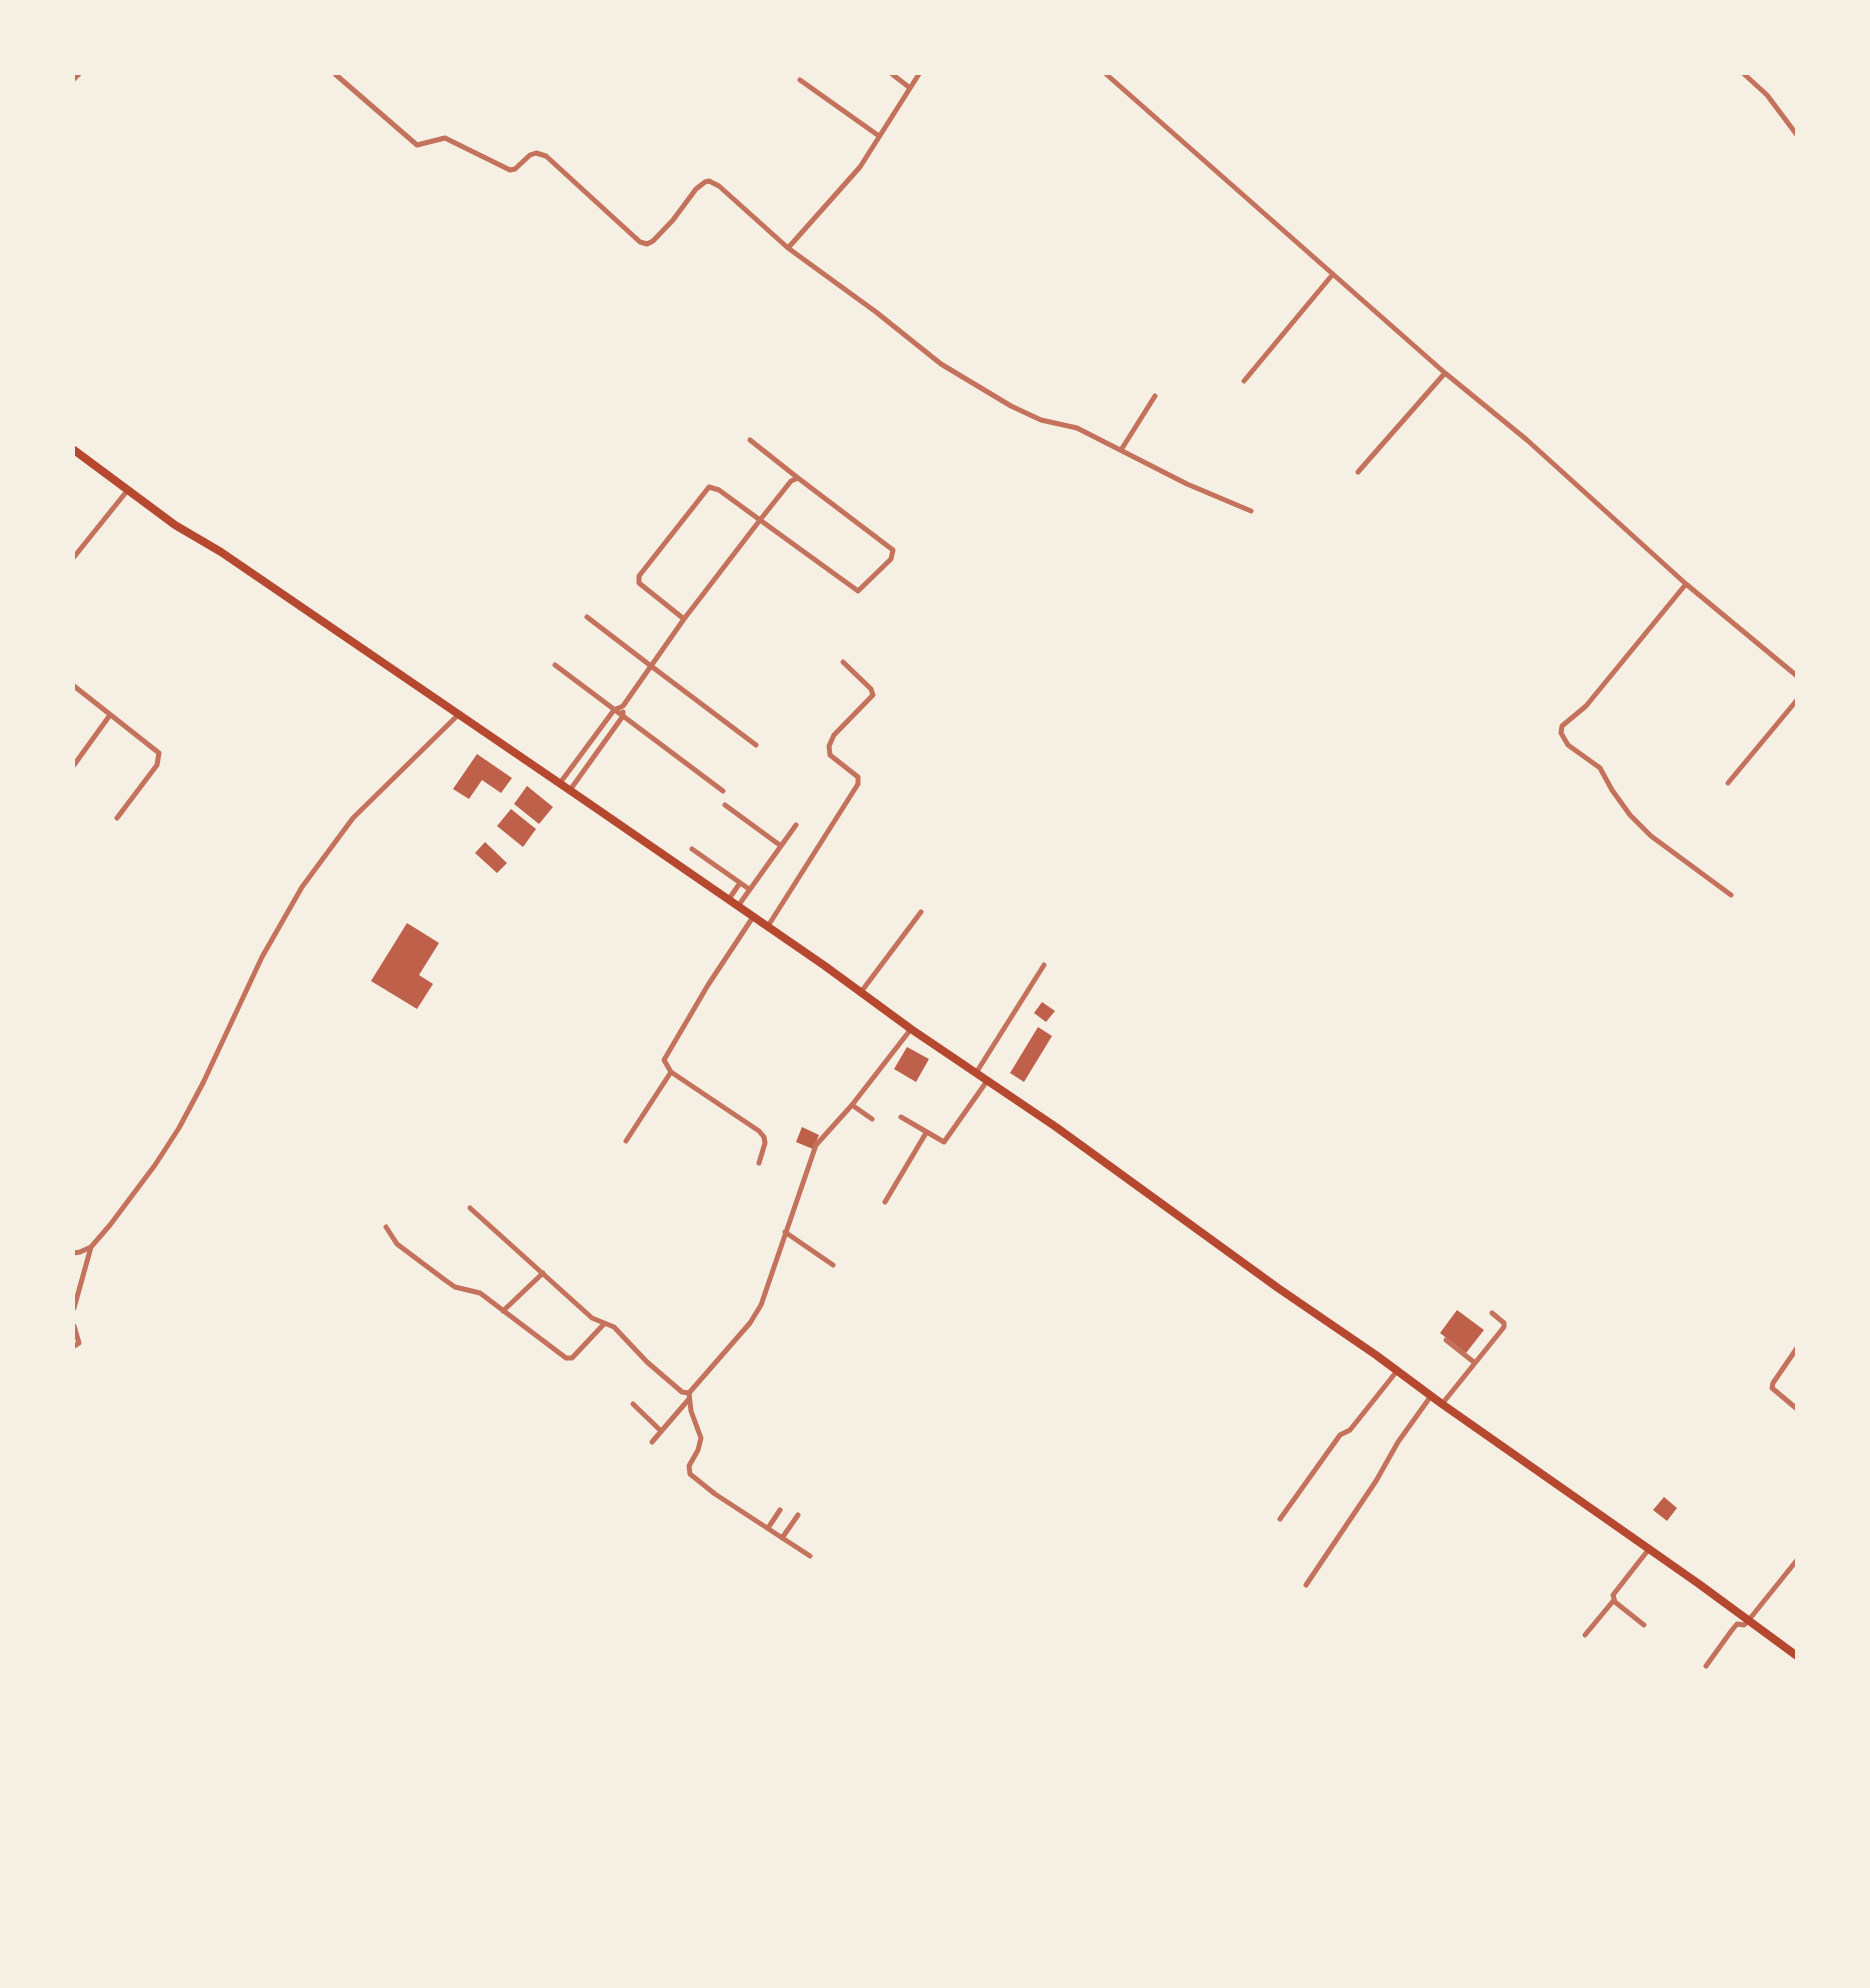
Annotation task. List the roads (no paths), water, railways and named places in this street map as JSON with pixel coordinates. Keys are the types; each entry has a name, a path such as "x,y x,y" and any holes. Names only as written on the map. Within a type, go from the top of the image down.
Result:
{"main road":[{"path":"74,450 175,525 221,552 560,783 768,926 911,1029 1056,1127 1797,1656"}],"street":[{"path":"74,79 79,74"},
{"path":"335,74 417,145 445,138 510,170 530,155 541,154 560,168 640,242 647,244 653,241 696,189 709,181 719,186 788,248 876,312 941,364 1025,413 1041,420 1077,428 1187,484 1251,511"},
{"path":"892,74 910,88"},
{"path":"788,248 851,179 919,74"},
{"path":"1107,74 1444,373 1527,440 1686,584 1797,676"},
{"path":"1744,74 1767,95 1797,135"},
{"path":"800,80 879,136"},
{"path":"1244,382 1333,274"},
{"path":"1358,472 1444,373"},
{"path":"1121,450 1155,396"},
{"path":"684,619 638,580 705,489 713,486 856,590 862,589 891,559 894,552 892,547 750,440"},
{"path":"570,790 622,716 623,706 684,619 791,481 798,478"},
{"path":"74,557 127,491"},
{"path":"1686,584 1586,706 1562,726 1561,733 1568,744 1600,768 1618,799 1651,836 1731,895"},
{"path":"587,617 755,745"},
{"path":"768,926 858,784 858,777 830,755 829,746 834,735 873,695 871,689 843,662"},
{"path":"555,664 723,792"},
{"path":"74,686 159,752 157,765 117,818"},
{"path":"1728,783 1797,701"},
{"path":"560,783 614,710 623,706"},
{"path":"74,1308 91,1247 139,1188 179,1128 262,957 302,887 353,818 459,714"},
{"path":"74,765 110,715"},
{"path":"725,805 781,846"},
{"path":"738,906 796,825"},
{"path":"692,849 750,889"},
{"path":"729,900 740,883"},
{"path":"861,992 921,912"},
{"path":"753,917 664,1060 671,1072 760,1131 765,1137 765,1143 759,1163"},
{"path":"976,1073 1044,965"},
{"path":"652,1442 758,1311 813,1149 852,1105 911,1029"},
{"path":"626,1141 671,1072"},
{"path":"901,1117 944,1142 987,1081"},
{"path":"852,1105 872,1119"},
{"path":"885,1202 926,1133"},
{"path":"470,1208 592,1318 614,1327 647,1362 689,1396 701,1438 689,1466 690,1474 715,1494 810,1556"},
{"path":"386,1227 397,1244 445,1280 455,1287 480,1293 569,1359 604,1324"},
{"path":"785,1232 833,1265"},
{"path":"74,1252 91,1247"},
{"path":"503,1311 543,1273"},
{"path":"1442,1404 1504,1327 1504,1323 1492,1313"},
{"path":"74,1326 79,1343 74,1346"},
{"path":"1446,1340 1475,1363"},
{"path":"1797,1348 1772,1388 1797,1409"},
{"path":"1280,1519 1340,1435 1350,1430 1397,1371"},
{"path":"1306,1586 1376,1481 1398,1442 1431,1396"},
{"path":"633,1404 661,1431"},
{"path":"768,1528 780,1510"},
{"path":"782,1538 797,1515"},
{"path":"1585,1635 1614,1600 1613,1595 1649,1549"},
{"path":"1706,1666 1737,1624 1744,1625 1748,1621 1797,1560"},
{"path":"1614,1600 1644,1625"}]}
